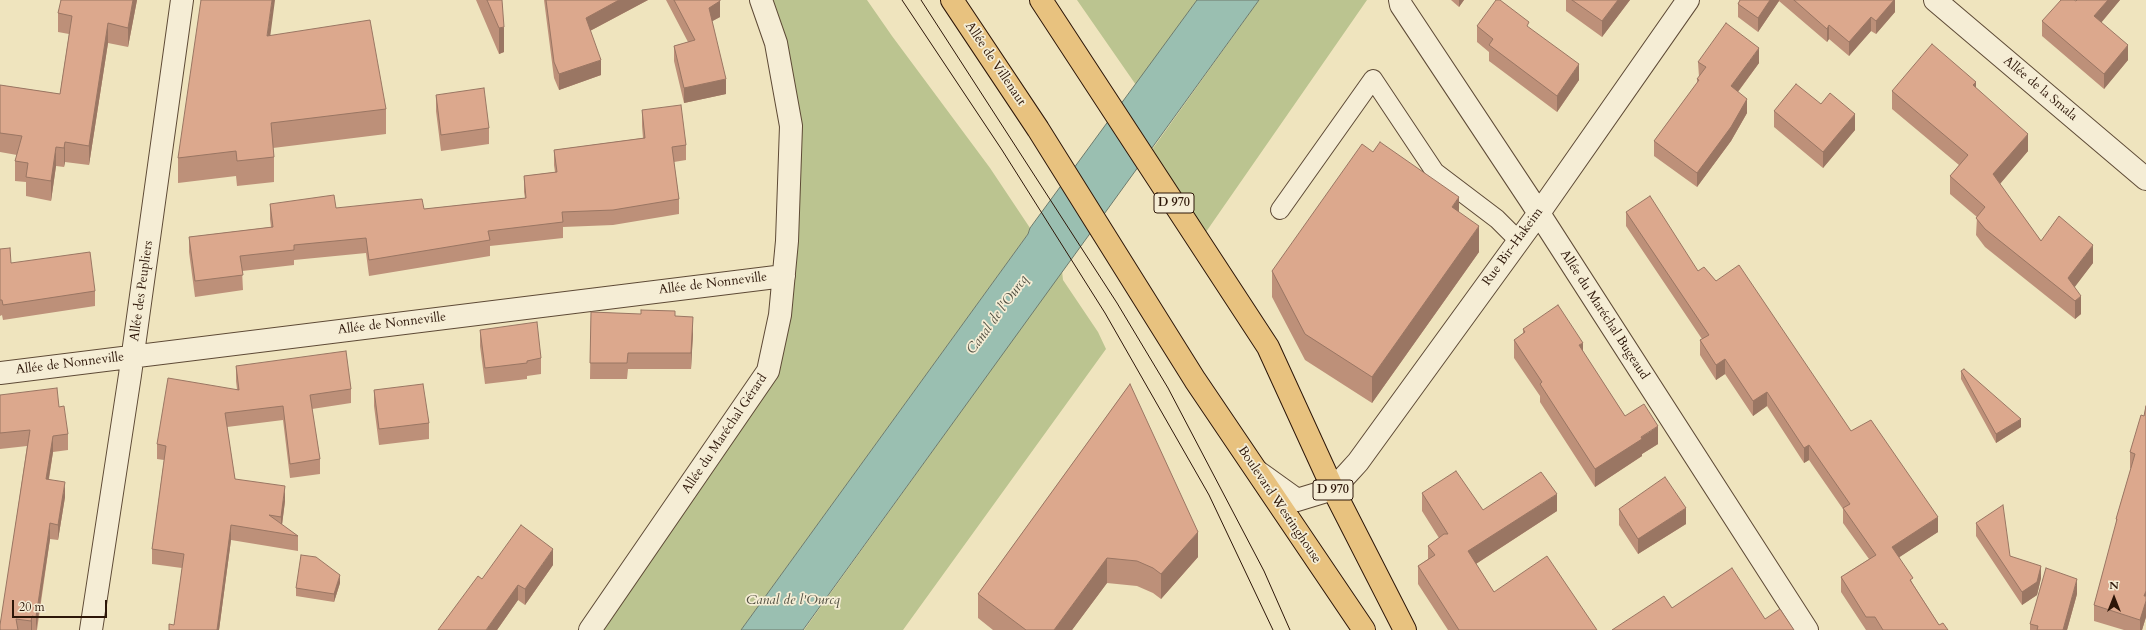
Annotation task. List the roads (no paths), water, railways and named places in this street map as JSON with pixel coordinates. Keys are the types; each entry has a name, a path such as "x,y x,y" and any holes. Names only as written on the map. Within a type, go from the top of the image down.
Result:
{"main road":[{"name":"Allée de Villenaut","path":"952,0 1038,129 1195,380"},
{"name":"D 970","path":"1041,0 1268,348 1333,489 1405,630"},
{"name":"Boulevard Westinghouse","path":"1195,380 1364,630"}],"street":[{"name":"Allée des Peupliers","path":"91,630 133,355 182,0"},
{"name":"Allée du Maréchal Gérard","path":"590,630 768,371 780,315 784,276 787,241 791,126 776,43 761,0"},
{"name":"Allée du Maréchal Bugeaud","path":"1400,0 1401,5 1539,213 1807,630"},
{"name":"Rue Bir-Hakeim","path":"1333,489 1358,462 1539,213 1688,0"},
{"name":"Allée de la Smala","path":"1935,0 2146,179"},
{"name":"Allée de Nonneville","path":"0,373 133,355 784,276"},
{"path":"1257,471 1297,500 1333,489"}],"lane":[{"path":"1280,210 1373,79 1435,172 1497,219 1518,240"}],"water":[{"name":"Canal de l'Ourcq","path":"1197,0 1259,0 803,630 741,630 1028,234 1030,228"}],"tram line":[{"path":"902,0 1002,150 1105,313 1209,495 1273,630"},
{"path":"921,0 1117,303 1168,388 1264,571 1290,630"}]}
